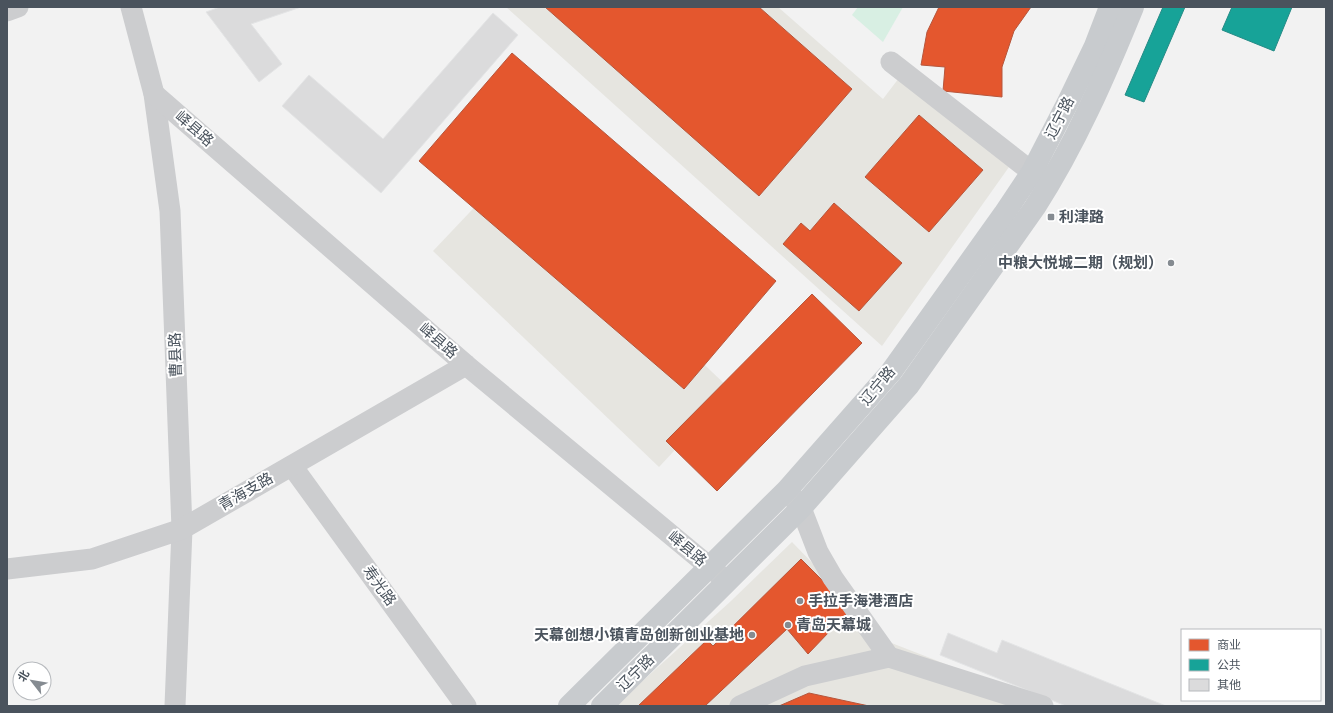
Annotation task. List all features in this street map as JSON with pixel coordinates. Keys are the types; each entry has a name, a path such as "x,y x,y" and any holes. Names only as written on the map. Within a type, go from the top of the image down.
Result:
{"main road":[{"name":"辽宁路","path":"569,706 710,568 787,490 891,372 1004,214 1032,172 1075,88 1110,7"},
{"name":"辽宁路","path":"602,706 801,508 909,386 1051,182 1088,113 1133,7"}],"street":[{"path":"7,11 18,7"},
{"name":"曹县路","path":"131,7 154,94 170,212 182,529 175,706"},
{"path":"891,62 1032,172"},
{"name":"峄县路","path":"154,94 466,365 728,582"},
{"name":"青海支路","path":"7,569 92,559 182,529 466,365"},
{"name":"寿光路","path":"292,466 466,706"},
{"path":"787,490 801,508 818,552 834,578 889,657"},
{"path":"740,706 806,676 889,657 1043,706"}],"shaded area":[{"path":"506,7 778,7 883,99 902,74 1009,167 882,346"},
{"path":"505,175 731,390 659,467 433,251"},
{"name":"青岛天幕城","path":"792,542 889,642 1053,706 615,706 731,601"}],"green space":[{"path":"858,7 903,7 883,42 852,15"}],"building: 商业":[{"path":"545,7 759,7 852,89 759,196"},
{"path":"939,7 1031,7 1014,31 1002,67 1002,97 943,91 945,67 921,65 927,32"},
{"path":"512,53 776,281 684,389 419,161"},
{"path":"919,115 983,170 929,232 865,177"},
{"path":"834,203 902,263 859,311 783,244 801,223 810,231"},
{"path":"812,294 862,343 717,491 666,441"},
{"name":"天幕创想小镇青岛创新创业基地","path":"801,559 851,609 808,654 787,629 705,706 638,706 707,640 713,646"},
{"path":"809,693 869,706 779,706"}],"building: 公共":[{"path":"1163,7 1185,7 1144,102 1125,95"},
{"path":"1232,7 1292,7 1274,51 1222,30"}],"building: 其他":[{"path":"220,7 301,7 251,24 282,64 259,82 206,12"},
{"path":"493,13 518,35 381,193 282,106 309,75 383,139"},
{"path":"948,633 997,653 1002,640 1166,706 1066,706 940,655"}],"place":[{"name":"利津路","path":"1051,217"},
{"name":"中粮大悦城二期（规划）","path":"1171,263"},
{"name":"手拉手海港酒店","path":"800,601"},
{"name":"青岛天幕城","path":"788,625"},
{"name":"天幕创想小镇青岛创新创业基地","path":"752,635"}]}
